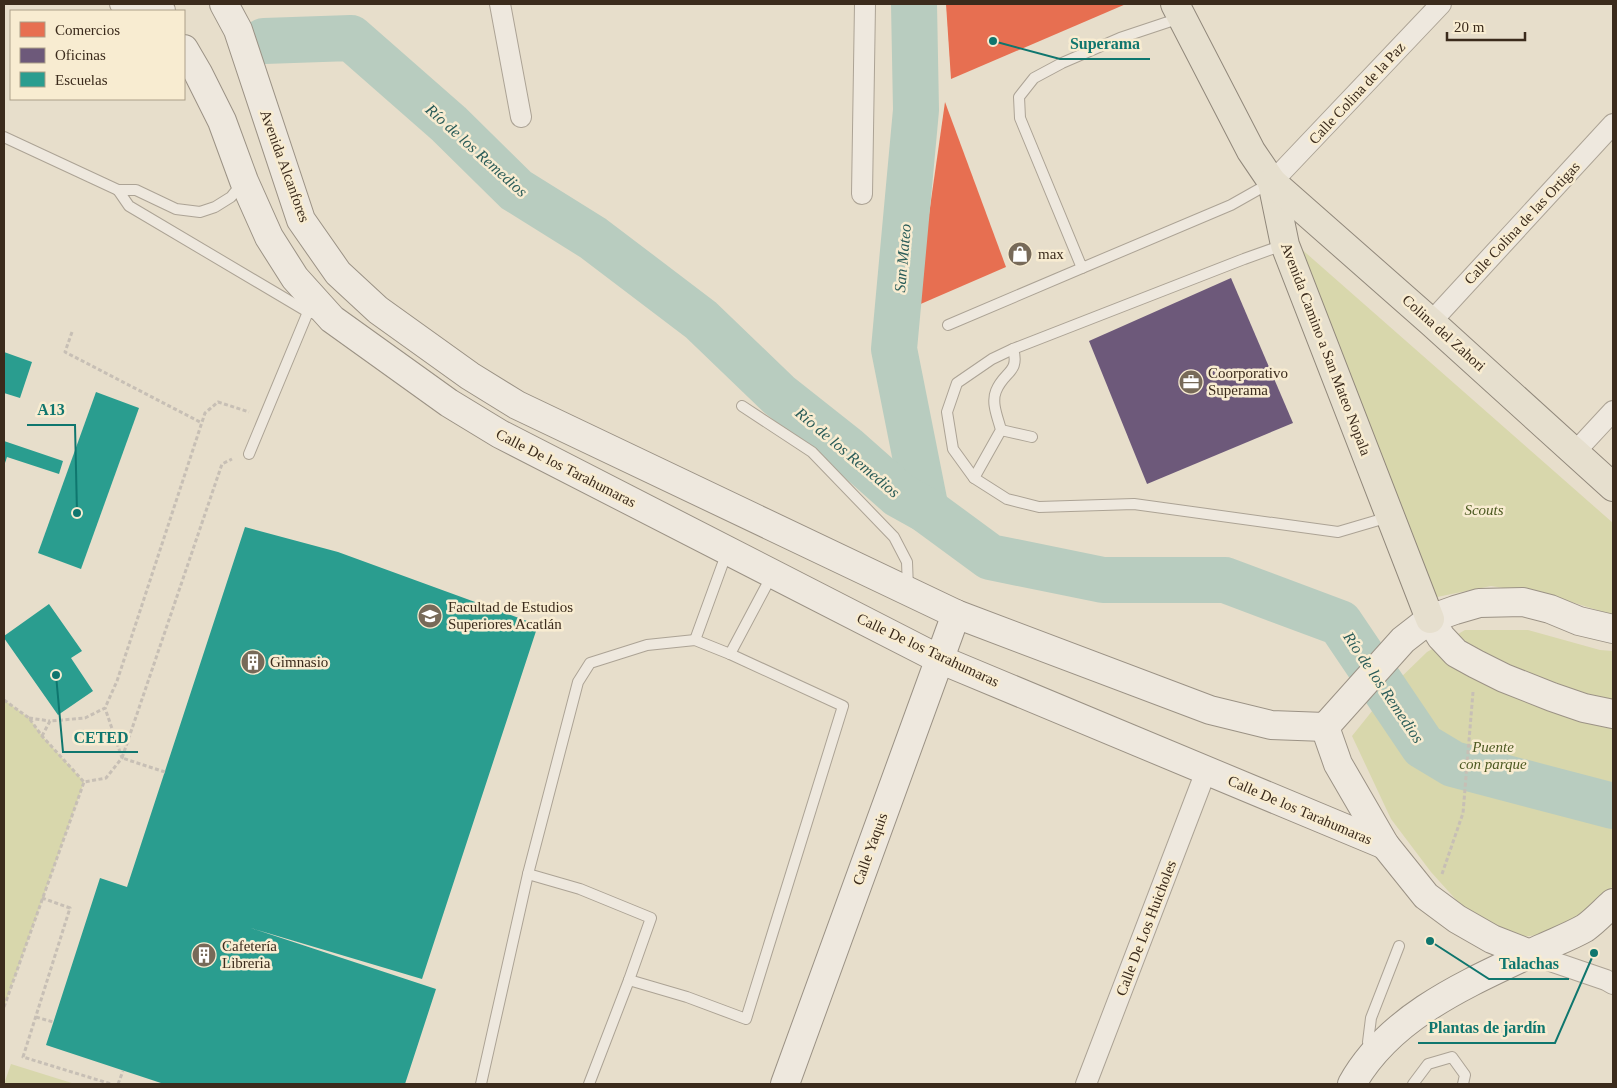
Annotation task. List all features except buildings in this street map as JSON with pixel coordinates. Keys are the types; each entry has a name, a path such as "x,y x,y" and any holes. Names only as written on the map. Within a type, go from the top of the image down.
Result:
{"main road":[{"name":"Avenida Alcanfores","path":"224,4 238,30 301,220 338,273 378,310 470,376 517,405 908,590"},
{"name":"Avenida Camino a San Mateo Nopala","path":"1178,11 1251,151 1272,182 1285,244 1430,619"},
{"path":"185,51 222,121 244,181 269,236 320,315"},
{"name":"Colina del Zahori","path":"1272,182 1431,322 1613,487"},
{"name":"Calle De los Tarahumaras","path":"320,315 449,403 500,434 940,659 1385,846"},
{"path":"908,590 956,614 1210,710 1271,725 1325,727 1403,640 1430,619 1479,603 1523,602 1550,609 1579,621 1613,628"},
{"name":"Calle Yaquis","path":"785,1084 956,614"},
{"path":"1430,619 1441,637 1456,653 1476,664 1504,678 1552,697 1584,708 1613,714"},
{"name":"Calle De los Tarahumaras","path":"1325,727 1338,764 1385,846"},
{"path":"1385,846 1426,896 1457,919 1492,939 1530,954"},
{"path":"1352,1084 1384,1042 1418,1013 1455,991 1586,927 1613,903"}],"street":[{"path":"120,4 141,10"},
{"path":"500,4 521,116"},
{"path":"862,194 865,4"},
{"name":"Calle Colina de la Paz","path":"1272,182 1441,4"},
{"name":"Calle Colina de las Ortigas","path":"1431,322 1613,124"},
{"path":"1575,452 1613,411"},
{"name":"Calle De Los Huicholes","path":"1086,1084 1206,771"},
{"path":"1530,954 1613,984"}],"lane":[{"path":"1082,268 1020,118 1019,97 1034,78 1062,62 1178,11"},
{"path":"4,137 118,190 136,190 176,209 200,212 215,207 230,197 244,181"},
{"path":"948,325 1231,205 1272,182"},
{"path":"118,190 129,206 320,315 265,418 250,451"},
{"path":"1285,244 1244,258 1012,349 992,359 957,384 947,412 953,449 974,478 1007,499 1040,507 1134,504 1338,532 1390,517"},
{"path":"974,478 1001,430 994,405 996,392 1006,375 1014,367 1016,360 1012,349"},
{"path":"742,406 812,452 894,537 907,562 908,590"},
{"path":"1001,430 1032,436"},
{"path":"695,640 728,551"},
{"path":"730,654 772,574"},
{"path":"481,1084 528,874 578,682 590,663 648,645 695,640 843,706 746,1019 687,997 629,980"},
{"path":"528,874 580,889 651,918 589,1084"},
{"path":"1374,1054 1368,1042 1371,1018 1399,946"},
{"path":"1413,1084 1428,1064 1452,1057 1465,1075 1463,1084"}],"path":[{"path":"72,332 66,352 202,422"},
{"path":"122,758 105,708 116,681 202,422 206,413 218,402 265,418"},
{"path":"84,782 106,778 122,758 222,464 250,451"},
{"path":"1426,896 1441,876 1463,813 1476,664"},
{"path":"4,700 29,718 42,736 84,782"},
{"path":"29,718 50,722 85,718 105,708"},
{"path":"42,736 50,722"},
{"path":"122,758 165,772"},
{"path":"4,1007 84,782"},
{"path":"42,898 70,908 23,1058 111,1084"},
{"path":"36,1017 53,1022"},
{"path":"118,1084 123,1071"}],"green space":[{"name":"Scouts","path":"1298,246 1613,523 1613,615 1549,595 1491,586 1437,597"},
{"name":"Puente con parque","path":"1465,630 1528,630 1600,650 1613,651 1613,886 1580,919 1551,933 1522,937 1498,930 1468,913 1431,872 1391,819 1352,736 1393,685 1427,652"},
{"path":"4,700 29,718 42,736 84,782 4,1007"},
{"path":"11,1064 75,1084 4,1084"}],"waterway":[{"name":"San Mateo","path":"914,4 916,110 894,349 926,510"},
{"name":"Río de los Remedios","path":"264,41 351,38 449,124 516,190 593,238 701,320 779,395 846,448 899,495 926,510 990,557 1103,580 1225,580 1340,623 1423,746 1453,764 1613,806"}],"place":[{"name":"Superama","path":"993,41"},
{"name":"max","path":"1020,254"},
{"name":"Coorporativo Superama","path":"1191,382"},
{"name":"A13","path":"77,513"},
{"name":"Facultad de Estudios Superiores Acatlán","path":"430,616"},
{"name":"Gimnasio","path":"253,662"},
{"name":"CETED","path":"56,675"},
{"name":"Talachas","path":"1430,941"},
{"name":"Plantas de jardín","path":"1594,953"},
{"name":"Cafetería Libreria","path":"204,955"}]}
